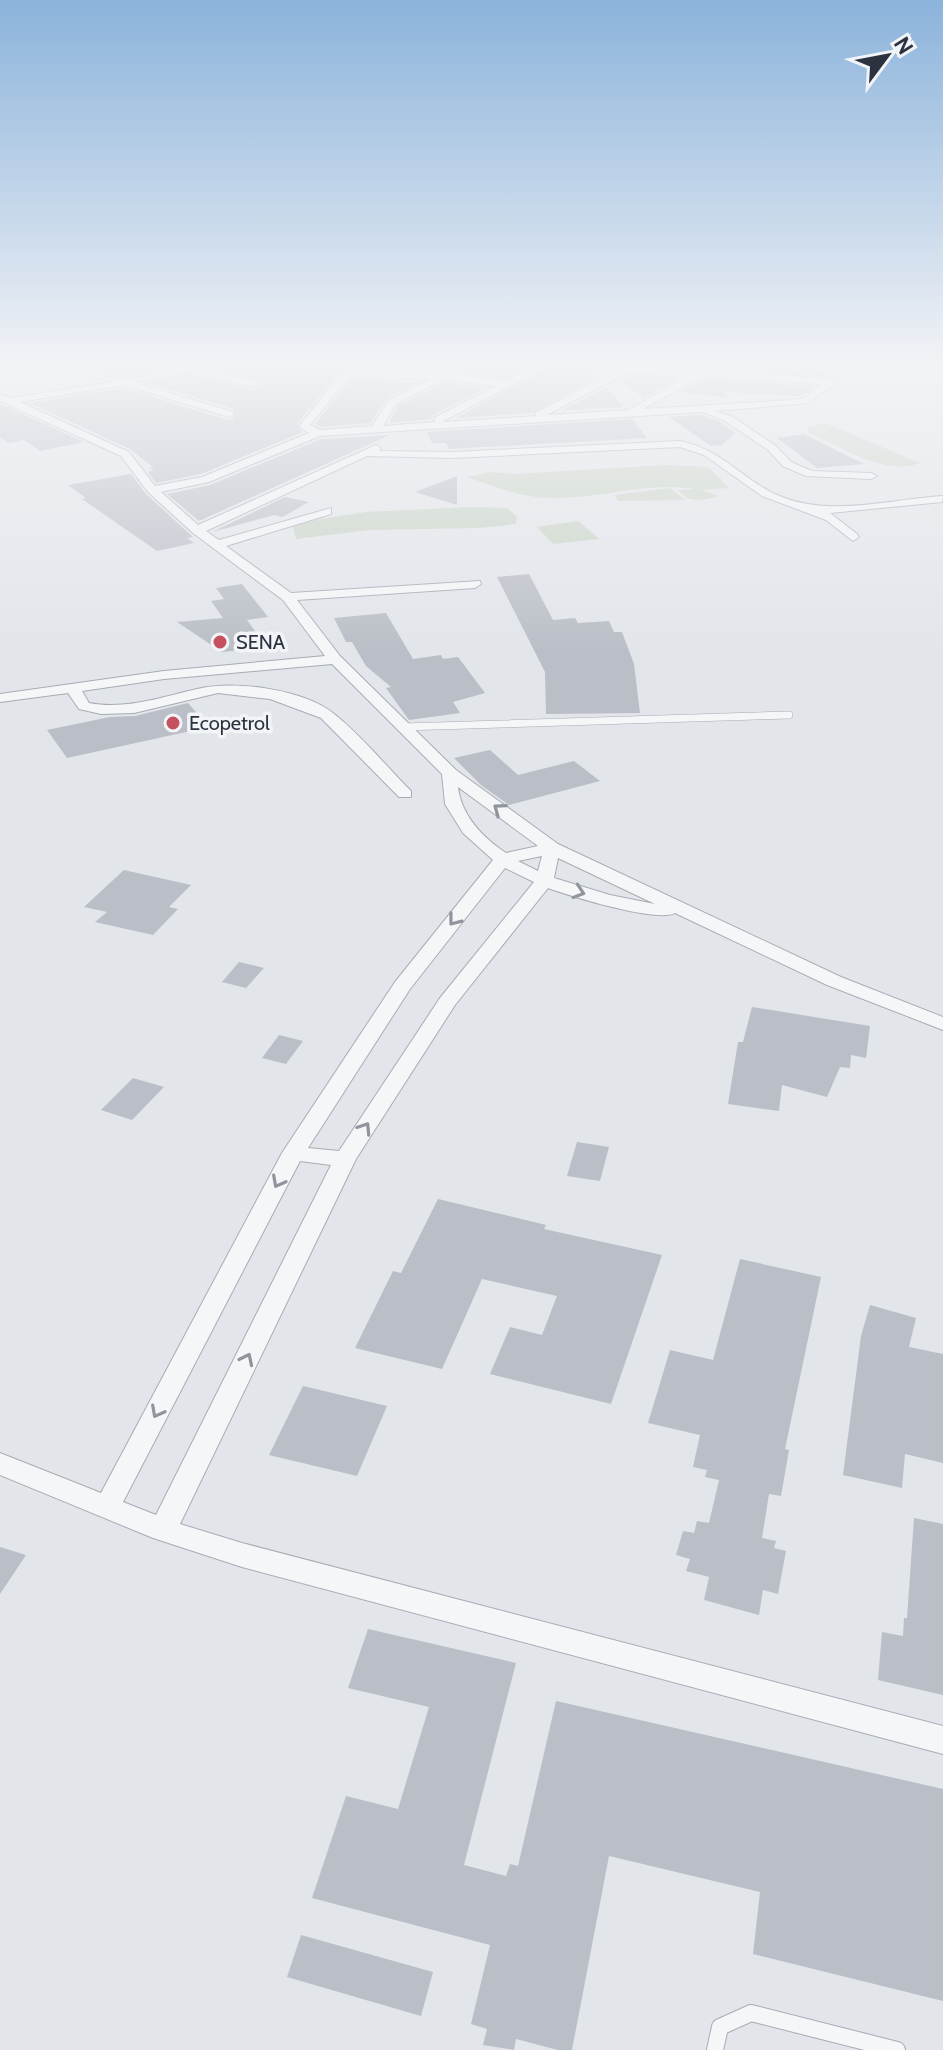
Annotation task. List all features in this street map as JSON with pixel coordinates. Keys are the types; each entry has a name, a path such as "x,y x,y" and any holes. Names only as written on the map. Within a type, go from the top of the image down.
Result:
{"street":[{"path":"130,461 152,490 197,530 288,597 335,659 450,773 552,848 834,981 943,1024"},
{"path":"152,490 205,480 251,461"},
{"path":"197,530 347,461"},
{"path":"723,461 754,486 779,500 808,507 830,517 853,537"},
{"path":"784,461 810,474 871,476"},
{"path":"808,507 850,508 942,499"},
{"path":"219,544 327,511"},
{"path":"288,597 475,584"},
{"path":"0,698 72,687 335,659"},
{"path":"72,687 84,706 115,712 221,688 243,690 311,707 326,715 405,794"},
{"path":"450,773 452,802 470,831 503,859 544,881 612,903 689,915"},
{"path":"107,1507 293,1153 402,986 503,859 552,848"},
{"path":"163,1530 345,1159 447,1002 544,881 552,848"},
{"path":"293,1153 345,1159"},
{"path":"0,1464 163,1530 258,1559 943,1740"}],"lane":[{"path":"403,727 789,715"},
{"path":"715,2050 720,2027 751,2013 897,2050"}],"green space":[{"path":"871,461 920,463 892,466"},
{"path":"665,465 708,467 729,488 701,490 719,496 702,500 686,497 678,490 695,489 678,487 551,498 515,493 467,477 491,472 514,474"},
{"path":"670,488 685,500 618,501 614,495"},
{"path":"507,508 517,517 516,524 479,528 369,530 296,539 293,527 301,522 366,512"},
{"path":"578,521 599,539 553,544 537,527"}],"building":[{"path":"145,461 233,461 201,474 156,483 148,472 154,470 150,468 153,467"},
{"path":"269,461 333,461 199,521 167,494 210,485"},
{"path":"807,461 857,461 864,464 817,468"},
{"path":"131,474 146,494 193,537 187,538 194,543 157,551 82,499 86,498 68,485"},
{"path":"457,476 457,505 415,492"},
{"path":"285,497 309,502 282,517 274,515 212,532"},
{"path":"529,574 553,620 575,618 578,623 609,621 614,632 622,632 634,664 640,713 546,714 545,672 497,577"},
{"path":"242,584 268,617 247,620 260,638 246,641 250,649 222,652 177,622 223,618 211,601 224,599 216,588"},
{"path":"386,613 413,659 441,655 443,659 458,657 485,693 453,702 460,713 409,720 386,688 391,687 366,666 352,642 346,642 334,618"},
{"path":"188,703 209,727 67,758 47,730 110,717 135,716"},
{"path":"490,750 518,775 574,761 600,781 509,805 481,785 454,758"},
{"path":"124,870 191,885 169,907 178,909 153,935 95,922 107,912 84,907"},
{"path":"239,962 264,968 246,988 222,982"},
{"path":"752,1007 870,1026 866,1058 851,1055 850,1068 840,1067 827,1097 782,1085 779,1111 728,1104 738,1042 743,1042"},
{"path":"279,1035 303,1041 286,1064 262,1058"},
{"path":"133,1078 164,1087 132,1120 101,1110"},
{"path":"577,1142 609,1147 600,1181 567,1176"},
{"path":"438,1199 546,1225 544,1229 662,1255 611,1404 490,1374 510,1327 542,1335 557,1296 482,1279 442,1369 355,1348 393,1271 401,1273"},
{"path":"740,1259 821,1277 785,1449 789,1450 781,1496 769,1494 762,1538 776,1541 774,1548 786,1551 778,1594 763,1590 759,1615 704,1600 709,1577 686,1571 690,1559 676,1555 683,1531 694,1533 697,1521 709,1523 719,1480 705,1477 707,1470 693,1467 700,1435 648,1423 670,1350 713,1360"},
{"path":"870,1305 916,1318 909,1347 943,1354 943,1463 905,1454 902,1488 843,1475 861,1336"},
{"path":"303,1386 387,1406 357,1476 269,1455"},
{"path":"914,1518 943,1524 943,1695 878,1680 882,1632 903,1636 904,1618 907,1618"},
{"path":"0,1547 26,1555 0,1594"},
{"path":"368,1629 516,1663 464,1865 506,1876 510,1864 518,1866 556,1701 943,1789 943,2001 753,1954 760,1892 609,1856 572,2050 558,2050 516,2039 514,2050 483,2045 487,2029 471,2024 490,1945 312,1898 346,1796 398,1809 429,1707 348,1688"},
{"path":"301,1935 433,1972 421,2016 287,1977"}],"place":[{"name":"SENA","path":"220,642"},
{"name":"Ecopetrol","path":"173,723"}]}
